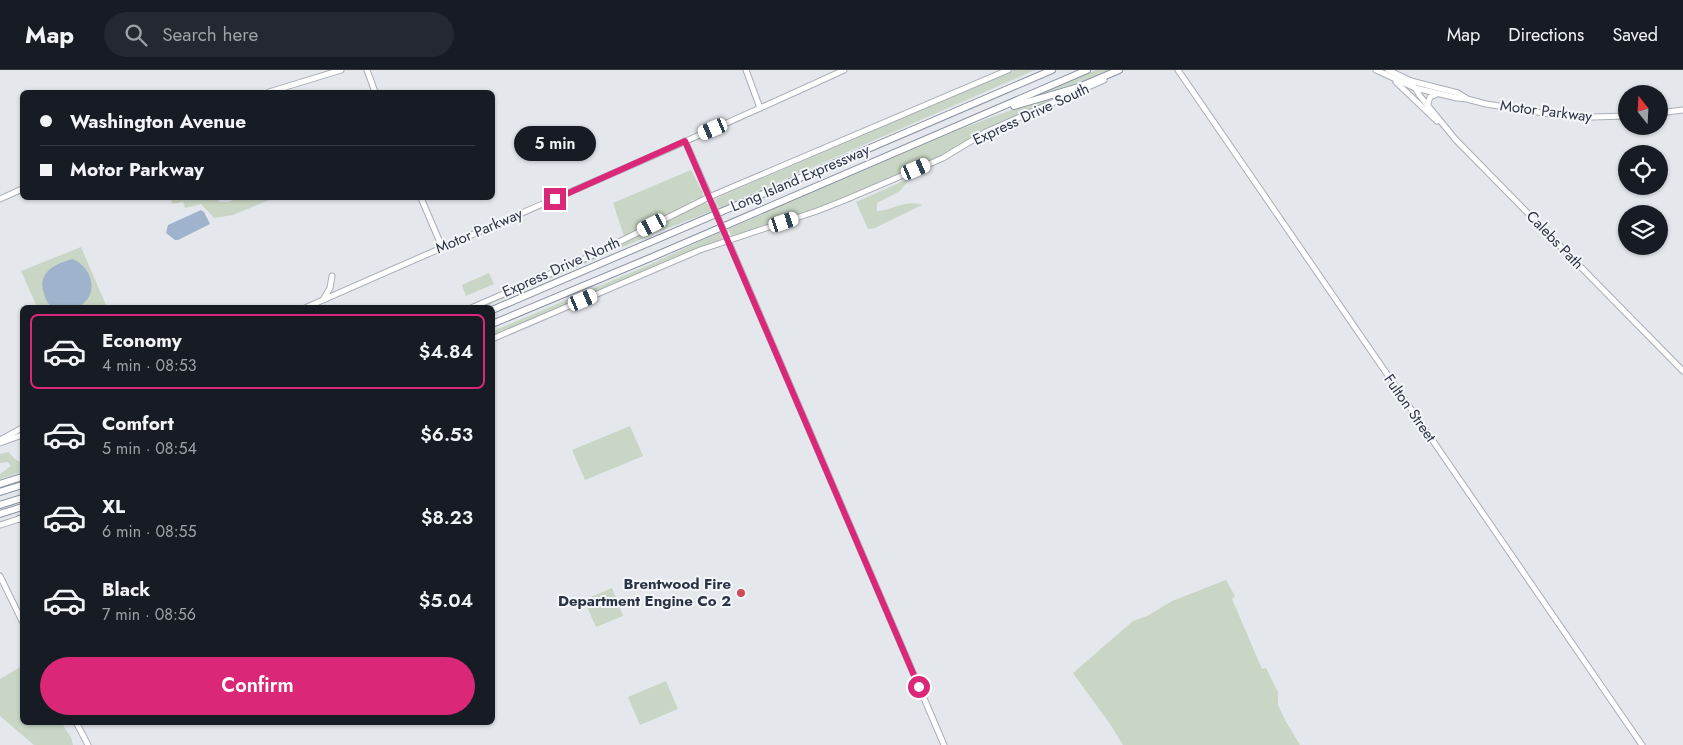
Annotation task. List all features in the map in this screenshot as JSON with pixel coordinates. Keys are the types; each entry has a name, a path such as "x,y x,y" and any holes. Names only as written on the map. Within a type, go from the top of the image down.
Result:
{"highway":[{"path":"971,106 1043,70"},
{"name":"Long Island Expressway","path":"495,309 1052,70"},
{"name":"Long Island Expressway","path":"495,323 1087,70"},
{"path":"949,130 1001,110 1079,87 1119,70"},
{"path":"0,484 20,478"},
{"path":"0,492 20,486"},
{"path":"0,505 20,499"},
{"path":"0,514 20,508"}],"main road":[{"path":"276,90 341,70"},
{"path":"367,70 374,90"},
{"path":"746,70 760,108"},
{"name":"Motor Parkway","path":"311,305 844,70"},
{"name":"Express Drive North","path":"478,305 596,253 709,197 1008,70"},
{"name":"Express Drive South","path":"495,338 684,257 728,240 824,208 923,166 957,150 986,132 1125,70"},
{"name":"Fulton Street","path":"1178,70 1642,745"},
{"name":"Motor Parkway","path":"1376,70 1415,88 1486,104 1560,116 1593,118 1618,116"},
{"name":"Motor Parkway","path":"1388,70 1411,81 1458,93 1467,99"},
{"path":"1390,78 1452,135"},
{"name":"Calebs Path","path":"1411,81 1428,108 1452,135 1683,371"},
{"path":"1428,108 1430,97 1440,94"},
{"path":"1668,112 1683,110"},
{"path":"685,141 944,745"},
{"path":"0,199 20,190"},
{"path":"422,200 442,247"},
{"path":"322,300 330,290 332,276"},
{"path":"0,442 20,429"},
{"path":"0,442 20,436"},
{"path":"0,525 20,518"},
{"path":"0,576 20,617"},
{"path":"78,725 88,745"}],"green space":[{"path":"1013,70 1035,70 719,208 715,200 717,198"},
{"path":"1096,70 1116,70 1088,82 1037,96"},
{"path":"1066,94 988,129 947,154 828,205 732,237 728,229 960,129 1014,109"},
{"path":"691,170 703,193 701,199 692,200 692,202 624,236 613,203"},
{"path":"910,178 900,191 877,203 877,211 911,203 922,205 875,228 868,229 856,202"},
{"path":"171,200 218,200 220,202 228,202 234,200 269,200 233,215 214,218 201,204 185,208 183,202 172,204"},
{"path":"704,203 708,204 712,211 485,305 578,264"},
{"path":"720,232 723,240 495,336 495,330 644,267"},
{"path":"81,247 106,305 36,305 21,271"},
{"path":"489,273 494,284 466,296 462,285"},
{"path":"630,426 643,456 585,480 572,450"},
{"path":"8,452 20,462 20,473 0,479 0,474 11,466 8,462 0,463 0,454"},
{"path":"1226,580 1235,596 1232,599 1262,669 1266,668 1278,692 1278,705 1300,745 1123,745 1073,673 1133,621 1147,616 1172,601"},
{"path":"612,588 623,616 596,627 584,600"},
{"path":"20,667 20,725 63,725 70,735 73,745 34,745 0,716 0,679"},
{"path":"666,681 678,709 640,725 628,697"}],"water":[{"path":"201,210 210,224 178,240 175,240 166,233 168,225"},
{"path":"72,259 79,263 89,274 92,288 90,295 81,305 50,305 47,302 42,283 46,273 60,263"}],"place":[{"name":"Brentwood Fire Department Engine Co 2","path":"741,593"}],"route":[{"path":"555,199 685,141 919,687"}]}
